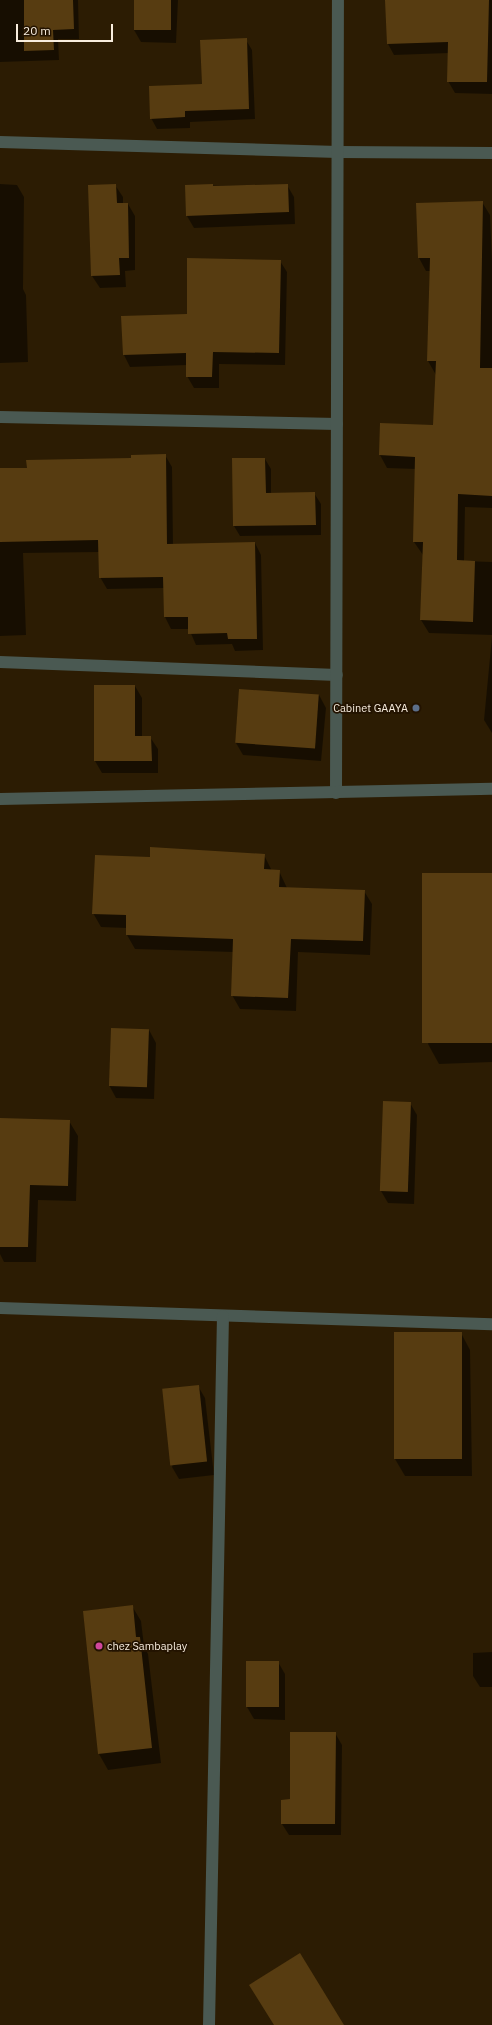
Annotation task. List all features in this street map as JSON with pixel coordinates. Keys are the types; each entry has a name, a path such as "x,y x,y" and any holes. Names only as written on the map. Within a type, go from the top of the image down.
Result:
{"street":[{"path":"336,793 338,0"},
{"path":"0,142 338,152 492,153"},
{"path":"0,417 337,424"},
{"path":"0,662 337,675"},
{"path":"0,799 492,789"},
{"path":"0,1308 492,1324"},
{"path":"209,2025 223,1316"}],"building":[{"path":"24,0 73,0 74,29 53,30 54,50 24,51"},
{"path":"134,0 171,0 171,30 134,30"},
{"path":"385,0 489,0 487,82 447,82 448,42 387,44"},
{"path":"247,38 249,109 185,111 185,117 150,119 149,86 202,84 200,40"},
{"path":"116,184 117,203 128,203 129,258 119,258 120,275 91,276 88,185"},
{"path":"213,184 213,186 288,184 289,212 186,216 185,185"},
{"path":"483,201 480,368 492,368 492,496 458,494 457,560 475,561 473,622 420,620 423,542 413,542 415,457 379,455 380,423 433,425 436,361 427,361 430,258 418,258 416,203"},
{"path":"187,258 281,260 279,353 213,352 212,377 186,377 186,353 123,355 121,316 187,314"},
{"path":"166,454 167,544 255,542 257,639 228,639 227,633 188,634 188,617 164,617 163,577 99,578 98,540 0,542 0,468 27,468 26,460 131,458 131,455"},
{"path":"232,458 265,458 266,493 315,492 316,525 233,526"},
{"path":"94,685 135,685 135,736 151,736 152,761 94,761"},
{"path":"239,689 319,695 315,748 235,743"},
{"path":"150,847 265,854 264,869 280,870 279,887 365,890 363,941 291,939 288,998 231,996 233,939 126,935 126,915 92,914 95,855 150,857"},
{"path":"422,873 492,873 492,1043 422,1043"},
{"path":"111,1028 149,1029 147,1087 109,1086"},
{"path":"383,1101 411,1102 408,1192 380,1191"},
{"path":"0,1118 70,1120 68,1186 30,1185 28,1247 0,1247"},
{"path":"394,1332 462,1332 462,1459 394,1459"},
{"path":"199,1385 207,1462 170,1465 162,1389"},
{"path":"133,1605 136,1637 140,1637 152,1748 98,1754 83,1611"},
{"path":"246,1661 279,1661 279,1707 246,1707"},
{"path":"290,1732 336,1732 335,1824 281,1824 281,1800 290,1799"},
{"path":"300,1953 344,2025 274,2025 249,1985"}],"place":[{"name":"Cabinet GAAYA","path":"416,708"},
{"name":"chez Sambaplay","path":"99,1646"}]}
